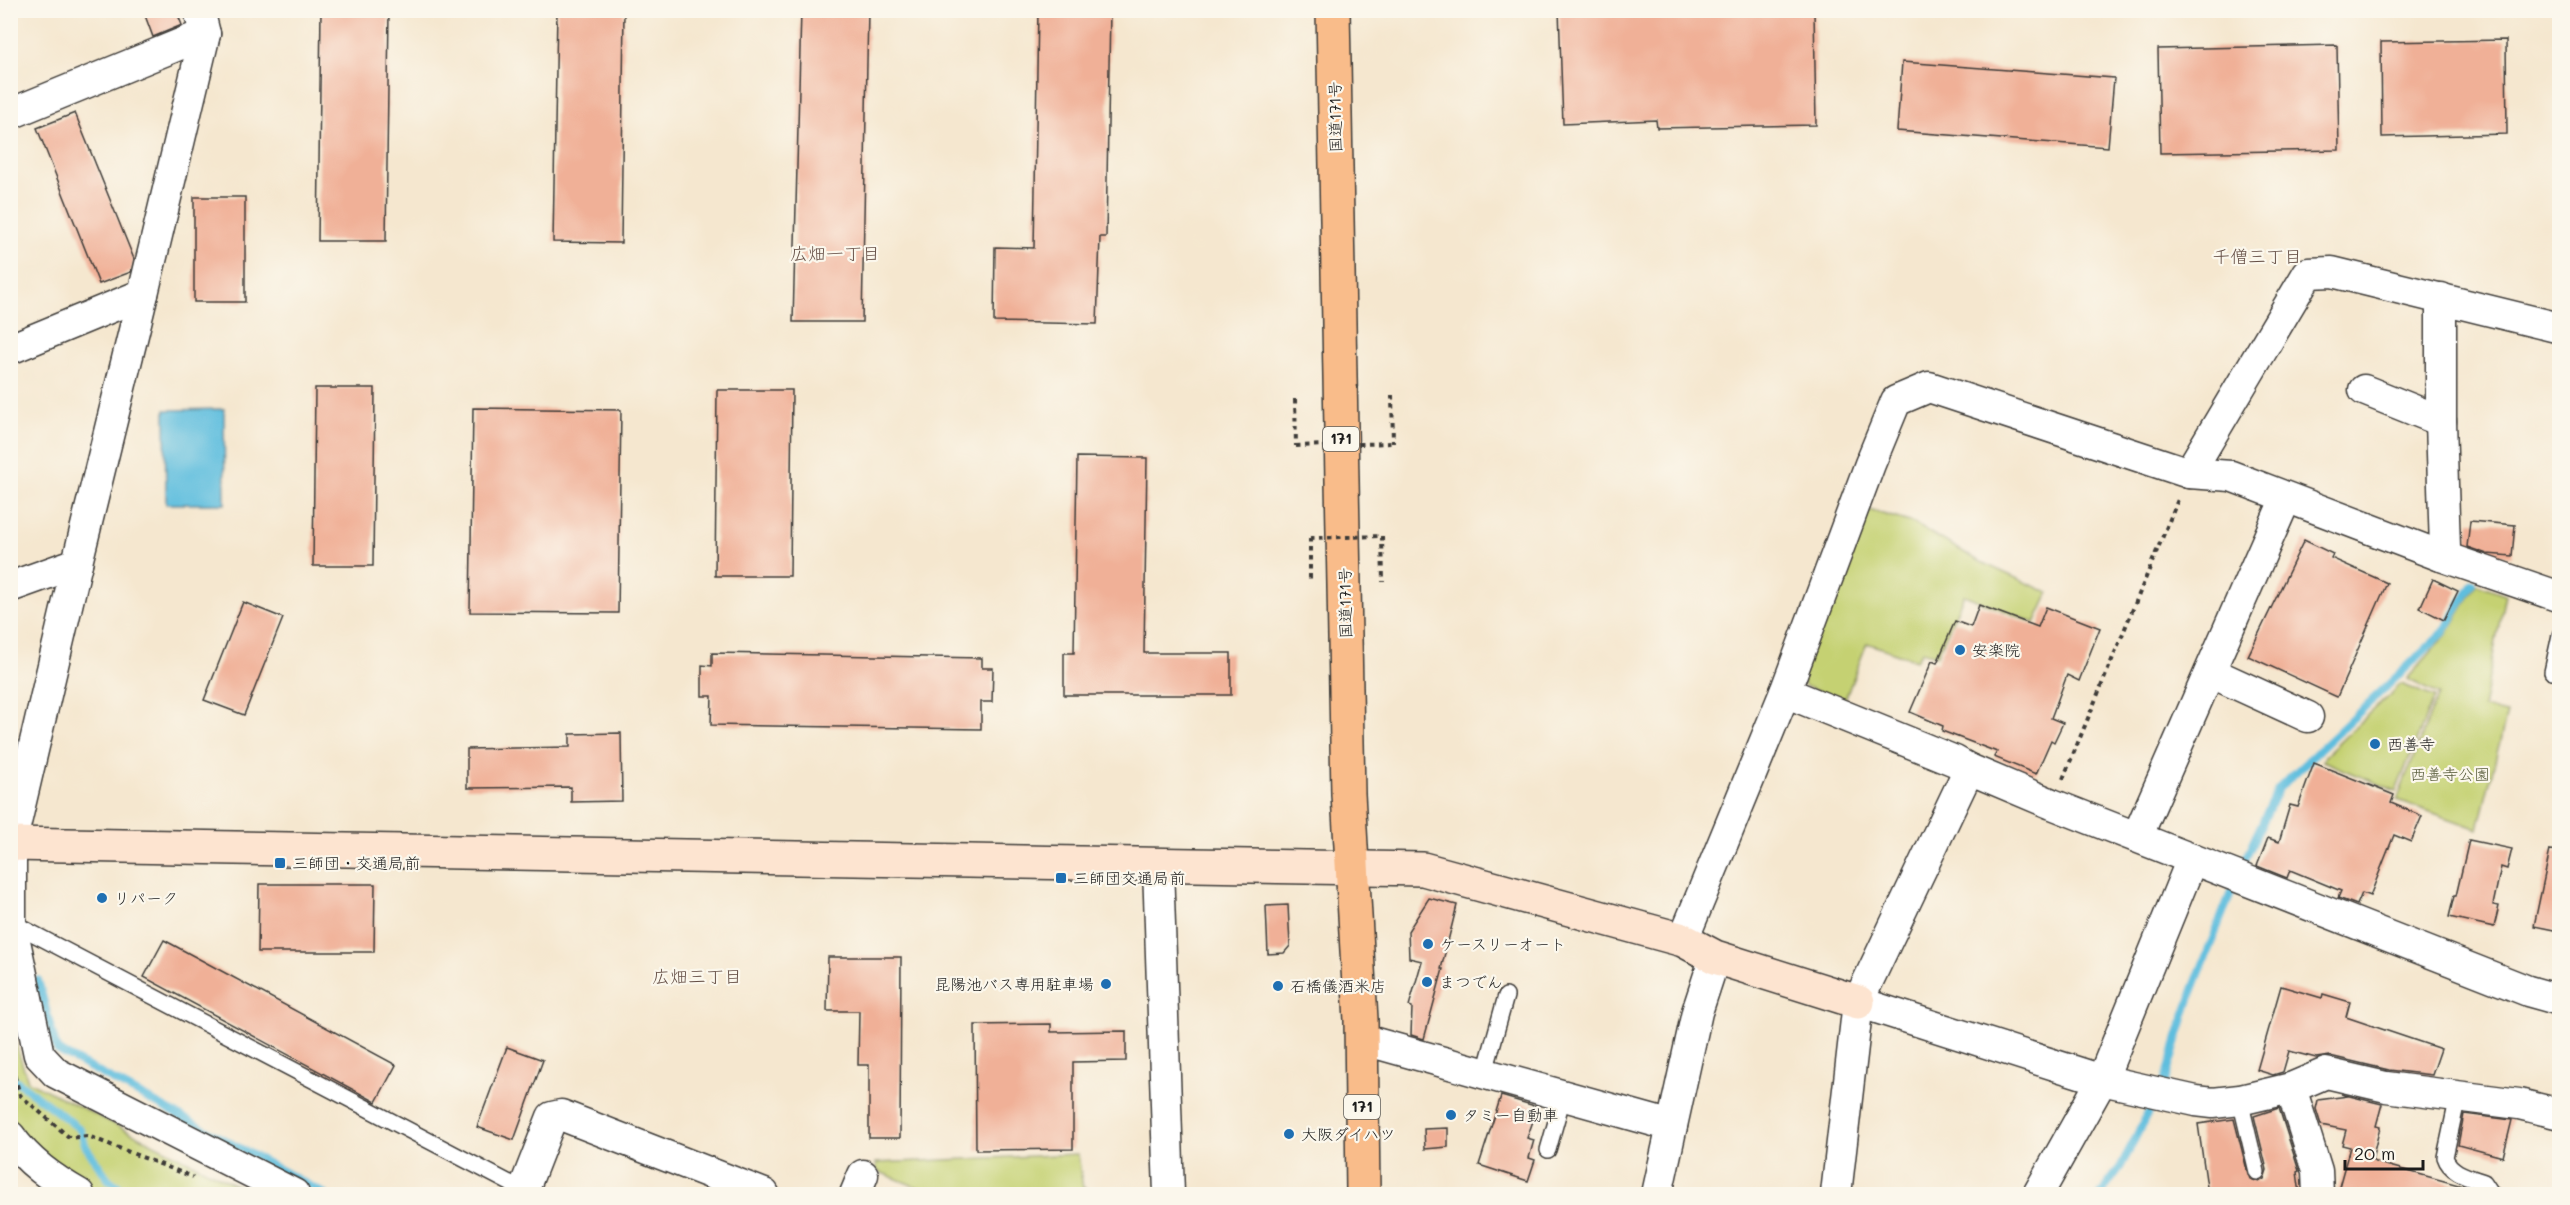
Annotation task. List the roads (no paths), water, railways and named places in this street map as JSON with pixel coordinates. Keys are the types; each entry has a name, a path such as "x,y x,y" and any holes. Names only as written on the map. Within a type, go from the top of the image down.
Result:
{"highway":[{"name":"国道171号","path":"1333,10 1351,867 1357,936 1361,1039 1363,1194"}],"street":[{"path":"10,114 202,22"},
{"path":"202,22 143,294 10,844 11,922 39,1055 56,1073 294,1194"},
{"path":"2189,473 2308,273 2332,272 2559,328"},
{"path":"10,349 143,294"},
{"path":"2441,298 2441,420 2445,549 2441,556"},
{"path":"1683,940 1785,692 1870,464 1896,401 1929,387 2189,473 2230,476 2441,556 2559,597"},
{"path":"2364,390 2441,420"},
{"path":"2137,837 2286,498"},
{"path":"10,587 77,563"},
{"path":"2210,672 2308,717"},
{"path":"1785,692 1955,761 2052,804 2528,992 2559,1000"},
{"path":"1836,1194 1857,1002 1969,769"},
{"path":"10,844 1423,869 1683,940 1715,957 2102,1080 2196,1101 2213,1103 2240,1100 2291,1088 2325,1073 2386,1087 2519,1104 2559,1114"},
{"path":"2038,1194 2102,1080 2192,859"},
{"path":"1158,866 1169,1194"},
{"path":"1657,1194 1697,1012 1715,957"},
{"path":"1361,1039 1672,1126"},
{"path":"2291,1088 2317,1171 2318,1194"},
{"path":"522,1192 552,1117 561,1114 764,1194"},
{"path":"10,1136 21,1152 55,1180 79,1194"}],"lane":[{"path":"2552,672 2559,635"},
{"path":"11,922 522,1192"},
{"path":"1485,1072 1506,996"},
{"path":"2458,1095 2445,1157 2458,1173 2484,1182 2492,1194"},
{"path":"1548,1150 1563,1097"},
{"path":"2240,1100 2257,1172"}],"water":[{"path":"224,409 225,504 166,504 165,410"}],"waterway":[{"path":"2242,866 2278,789 2444,632 2473,583"},
{"path":"2165,1080 2192,992 2233,887"},
{"path":"38,980 57,1050 325,1194"},
{"path":"10,1076 80,1129 86,1147 109,1180 126,1191 144,1194"},
{"path":"2101,1194 2121,1166 2154,1101"}],"place":[{"name":"安楽院","path":"1960,650"},
{"name":"西善寺","path":"2375,744"},
{"name":"三師団・交通局前","path":"280,863"},
{"name":"三師団交通局前","path":"1061,878"},
{"name":"リパーク","path":"102,898"},
{"name":"ケースリーオート","path":"1428,944"},
{"name":"まつでん","path":"1427,982"},
{"name":"昆陽池バス専用駐車場","path":"1106,984"},
{"name":"石橋儀酒米店","path":"1278,986"},
{"name":"タミー自動車","path":"1451,1115"},
{"name":"大阪ダイハツ","path":"1289,1134"}],"district":[{"name":"広畑一丁目","path":"835,254"},
{"name":"千僧三丁目","path":"2257,257"},
{"name":"広畑三丁目","path":"697,977"}],"park label":[{"name":"西善寺公園","path":"2450,774"}]}
